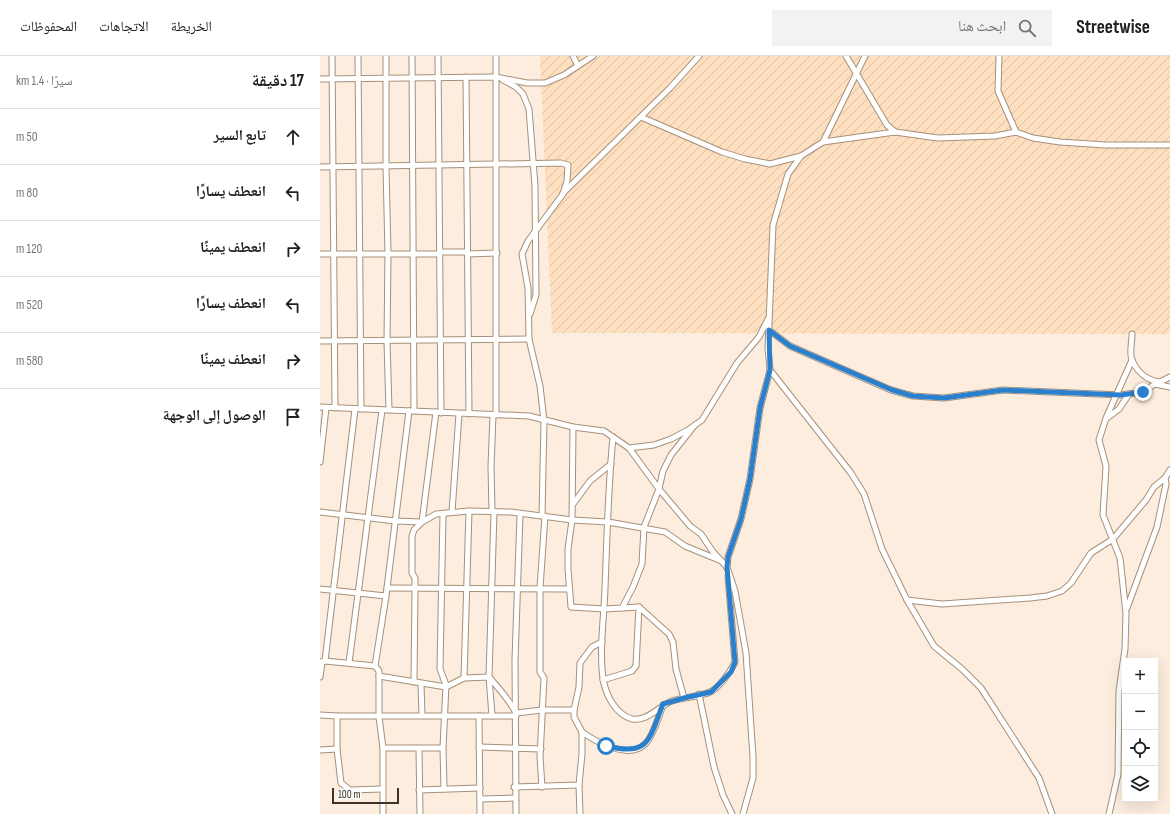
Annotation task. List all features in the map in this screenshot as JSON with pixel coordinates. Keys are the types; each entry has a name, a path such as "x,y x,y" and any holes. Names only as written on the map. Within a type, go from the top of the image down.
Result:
{"street":[{"path":"332,56 335,408"},
{"path":"320,677 358,409 361,340 358,56"},
{"path":"386,56 388,254 387,341 389,410"},
{"path":"375,666 412,411 412,56"},
{"path":"422,522 439,412 441,340 438,56"},
{"path":"492,716 490,677 493,512 491,466 497,339 496,56"},
{"path":"573,56 578,66"},
{"path":"320,79 496,77 527,83 545,83 564,75 593,56"},
{"path":"542,787 540,757 544,678 540,672 540,588 543,516 544,421 540,386 528,339 528,288 522,254 528,241 562,194 641,117 699,56"},
{"path":"846,56 887,125 895,132"},
{"path":"823,142 865,56"},
{"path":"999,56 998,91 1016,132"},
{"path":"466,77 468,414"},
{"path":"496,77 516,87 523,94 529,109 534,163 536,295 528,320"},
{"path":"641,117 722,152 745,160 770,164 801,156 823,142 895,132 938,138 995,136 1016,132 1033,138 1060,142 1105,145 1170,144"},
{"path":"613,437 602,642 604,680 612,705 621,714 632,719 639,719 648,716 663,704 711,692 731,672 735,662 727,567 728,557 741,519 750,479 760,408 770,370 769,330 773,225 788,174 801,156"},
{"path":"320,167 386,167 412,165 561,162 568,165 567,181 562,194"},
{"path":"320,254 497,253"},
{"path":"629,448 654,445 671,439 702,420 737,362 759,337 770,316"},
{"path":"769,330 790,346 892,390 913,396 944,398 1003,390 1128,394 1143,392 1170,377"},
{"path":"1109,814 1118,774 1119,691 1125,649 1126,613 1120,558 1103,515 1106,466 1099,440 1106,418 1132,360 1132,334"},
{"path":"320,341 528,339"},
{"path":"1132,360 1143,375 1151,381 1170,386"},
{"path":"770,370 841,459 864,494 882,549 907,600 934,646 962,669 981,688 1011,738 1039,778 1052,814"},
{"path":"1106,418 1119,409 1128,394"},
{"path":"320,407 529,416 544,421 573,427 604,431 629,448 658,489 690,526 701,534 727,567 735,590 747,660 753,778 743,814"},
{"path":"320,462 326,408"},
{"path":"349,663 382,410"},
{"path":"452,512 459,414"},
{"path":"622,608 633,587 642,564 644,527 663,471 671,455 694,426"},
{"path":"573,427 572,520 568,549 571,607 604,609 639,607 669,634 673,642 676,669 684,698"},
{"path":"572,504 590,481 611,464"},
{"path":"1126,613 1157,527 1166,478 1170,470"},
{"path":"907,600 942,604 1047,596 1062,591 1071,583 1091,553 1113,539 1146,500 1154,487 1166,478"},
{"path":"414,682 415,578 412,573 412,536 414,530 422,522 436,514 469,511 511,512 520,515 608,522 644,527 665,532 685,546 720,560"},
{"path":"464,678 464,619 467,588 469,511"},
{"path":"320,512 395,521 422,522"},
{"path":"443,514 440,669 446,687 443,748 444,790"},
{"path":"516,814 514,787 520,515"},
{"path":"387,588 569,589"},
{"path":"320,589 386,596"},
{"path":"604,680 632,671 636,666 639,607"},
{"path":"602,642 592,646 580,663 574,717 582,732 595,741 606,746 631,750 639,748 646,744 650,737 663,704"},
{"path":"322,662 375,666 379,671 379,717 383,748 383,814"},
{"path":"379,676 420,684 446,687 464,678 490,677"},
{"path":"490,677 509,699 516,714"},
{"path":"420,684 422,715"},
{"path":"699,694 714,767 723,795 732,814"},
{"path":"320,716 492,716 542,710 574,710"},
{"path":"337,716 337,750 341,783 350,790 382,789"},
{"path":"479,716 480,814"},
{"path":"580,814 582,732"},
{"path":"479,747 541,749"},
{"path":"383,748 443,748"},
{"path":"419,749 420,814"},
{"path":"320,750 337,750"},
{"path":"514,787 580,785"},
{"path":"419,790 480,788"},
{"path":"480,799 515,798"}],"shaded area":[{"path":"540,56 1170,56 1170,334 552,333"}],"route":[{"path":"606,746 631,750 646,744 663,704 711,692 731,672 735,662 727,567 728,557 741,519 750,479 760,408 770,370 768,348 769,330 790,346 892,390 913,396 944,398 1003,390 1121,395 1143,392"}]}
